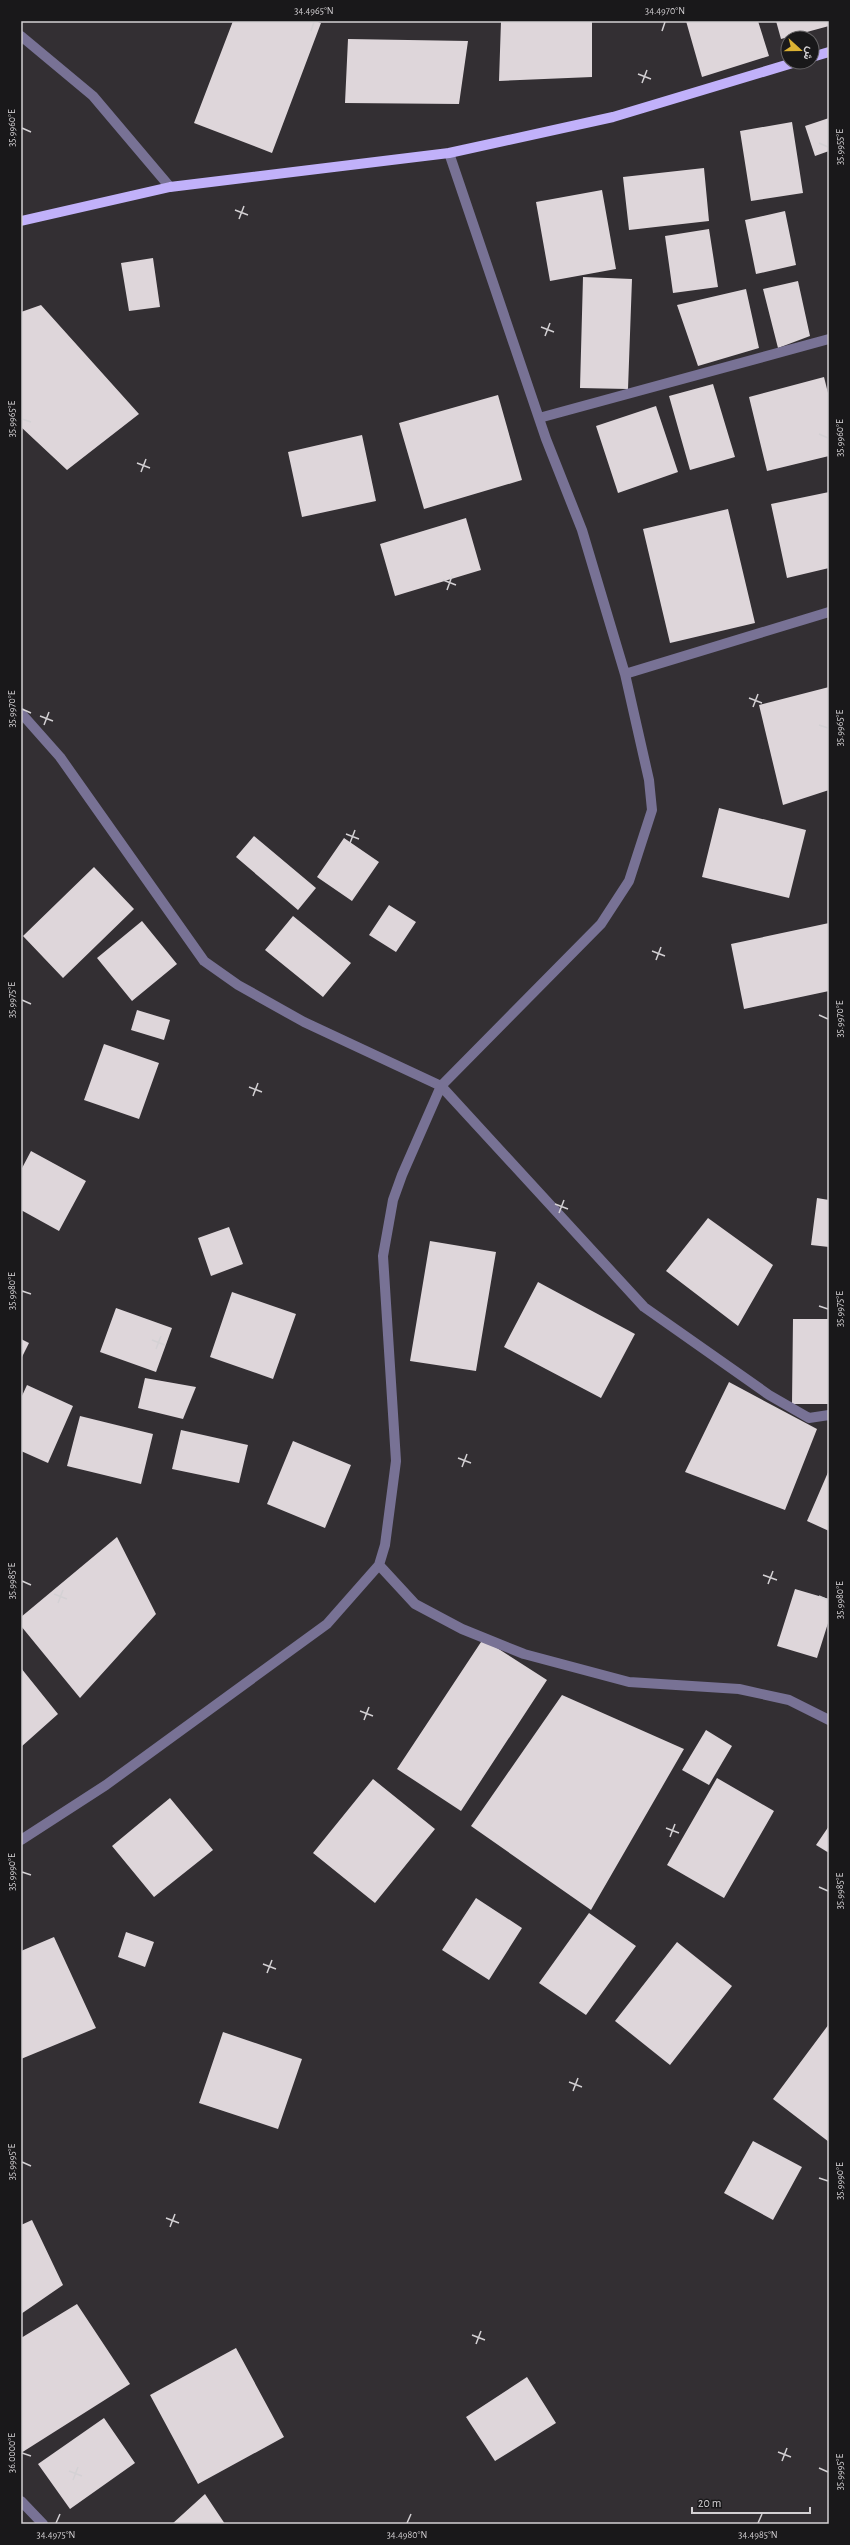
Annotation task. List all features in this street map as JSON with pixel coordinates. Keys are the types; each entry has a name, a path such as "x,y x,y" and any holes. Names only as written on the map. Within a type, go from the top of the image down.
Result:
{"main road":[{"path":"21,221 170,187 449,153 613,117 780,67"}],"street":[{"path":"21,36 93,96 170,187"},
{"path":"21,1840 106,1785 327,1624 379,1565 385,1545 396,1461 383,1256 386,1229 393,1200 402,1175 441,1086 601,924 629,881 652,810 649,780 625,674 582,530 539,418 449,153"},
{"path":"539,418 829,339"},
{"path":"625,674 829,612"},
{"path":"21,713 64,763 204,961 238,985 304,1022 441,1086 644,1307 769,1395 809,1418 829,1415"},
{"path":"379,1565 415,1604 462,1629 524,1654 629,1682 739,1689 789,1700 829,1720"},
{"path":"21,2501 43,2524"}],"building":[{"path":"233,21 315,21 321,23 272,153 194,123"},
{"path":"501,21 592,21 592,77 499,81"},
{"path":"686,21 758,21 769,56 702,77"},
{"path":"776,21 829,21 829,26 814,30 780,30 780,35"},
{"path":"348,39 468,41 459,104 345,103"},
{"path":"829,118 829,151 815,156 805,126"},
{"path":"792,122 803,193 751,201 740,131"},
{"path":"704,168 709,221 629,230 623,177"},
{"path":"602,190 616,269 550,281 536,202"},
{"path":"785,211 796,265 756,274 745,220"},
{"path":"709,229 718,287 673,293 665,236"},
{"path":"153,258 160,307 129,311 121,263"},
{"path":"583,277 632,279 628,389 580,388"},
{"path":"798,281 810,336 778,348 763,289"},
{"path":"746,289 759,348 698,366 677,305"},
{"path":"41,305 139,414 67,470 21,427 21,312"},
{"path":"824,377 829,397 829,456 767,471 749,397"},
{"path":"713,384 735,457 690,470 669,396"},
{"path":"498,395 522,480 424,509 399,423"},
{"path":"656,406 678,472 618,493 596,426"},
{"path":"362,435 376,501 302,517 288,452"},
{"path":"829,492 829,568 787,578 771,504"},
{"path":"728,509 755,623 670,643 643,529"},
{"path":"466,518 481,570 395,596 380,544"},
{"path":"829,687 829,790 783,805 759,705"},
{"path":"719,808 806,830 789,898 702,877"},
{"path":"254,836 316,888 298,910 236,857"},
{"path":"344,838 379,862 352,901 317,877"},
{"path":"94,867 134,909 63,978 23,936"},
{"path":"389,905 416,922 396,952 369,935"},
{"path":"293,916 351,963 323,997 265,950"},
{"path":"142,921 177,964 132,1001 97,958"},
{"path":"829,923 829,991 744,1009 731,944"},
{"path":"137,1010 170,1020 164,1040 131,1030"},
{"path":"104,1044 159,1063 139,1119 84,1100"},
{"path":"31,1151 86,1181 59,1231 21,1210 21,1170"},
{"path":"817,1198 829,1200 829,1247 811,1245"},
{"path":"708,1218 773,1265 738,1326 666,1271"},
{"path":"229,1227 243,1264 211,1276 198,1238"},
{"path":"430,1241 496,1252 476,1371 410,1361"},
{"path":"538,1282 635,1334 601,1398 504,1347"},
{"path":"232,1292 296,1314 273,1379 210,1357"},
{"path":"116,1308 172,1328 156,1372 100,1352"},
{"path":"793,1319 829,1319 829,1404 792,1404"},
{"path":"21,1339 29,1343 21,1359"},
{"path":"145,1378 196,1387 183,1419 138,1408"},
{"path":"729,1382 817,1429 785,1510 685,1472"},
{"path":"27,1385 73,1406 48,1463 21,1451 21,1398"},
{"path":"80,1416 153,1434 141,1484 67,1466"},
{"path":"181,1430 248,1445 239,1483 172,1469"},
{"path":"293,1441 351,1465 325,1528 267,1504"},
{"path":"829,1470 829,1531 807,1521"},
{"path":"117,1537 156,1614 80,1698 21,1626 21,1617"},
{"path":"795,1589 829,1599 829,1620 817,1658 777,1646"},
{"path":"483,1639 547,1680 461,1811 397,1769"},
{"path":"21,1668 58,1714 21,1747"},
{"path":"562,1695 684,1749 591,1910 471,1826"},
{"path":"706,1730 732,1746 709,1785 682,1770"},
{"path":"717,1778 774,1811 724,1898 667,1865"},
{"path":"373,1779 435,1829 375,1903 313,1853"},
{"path":"170,1798 213,1850 154,1897 112,1846"},
{"path":"829,1826 829,1853 816,1845"},
{"path":"476,1898 522,1928 489,1980 442,1950"},
{"path":"589,1913 636,1946 586,2015 539,1983"},
{"path":"126,1932 154,1942 145,1967 118,1957"},
{"path":"54,1937 96,2028 21,2059 21,1951"},
{"path":"677,1942 732,1986 670,2065 615,2021"},
{"path":"829,2024 829,2142 773,2099"},
{"path":"223,2032 302,2059 278,2129 199,2103"},
{"path":"753,2141 802,2167 773,2220 724,2193"},
{"path":"32,2220 63,2285 21,2314 21,2225"},
{"path":"77,2304 130,2384 21,2453 21,2338"},
{"path":"236,2348 284,2437 198,2484 150,2395"},
{"path":"527,2377 556,2423 495,2461 466,2417"},
{"path":"104,2418 135,2463 70,2509 38,2464"},
{"path":"205,2494 225,2524 172,2524"}]}
